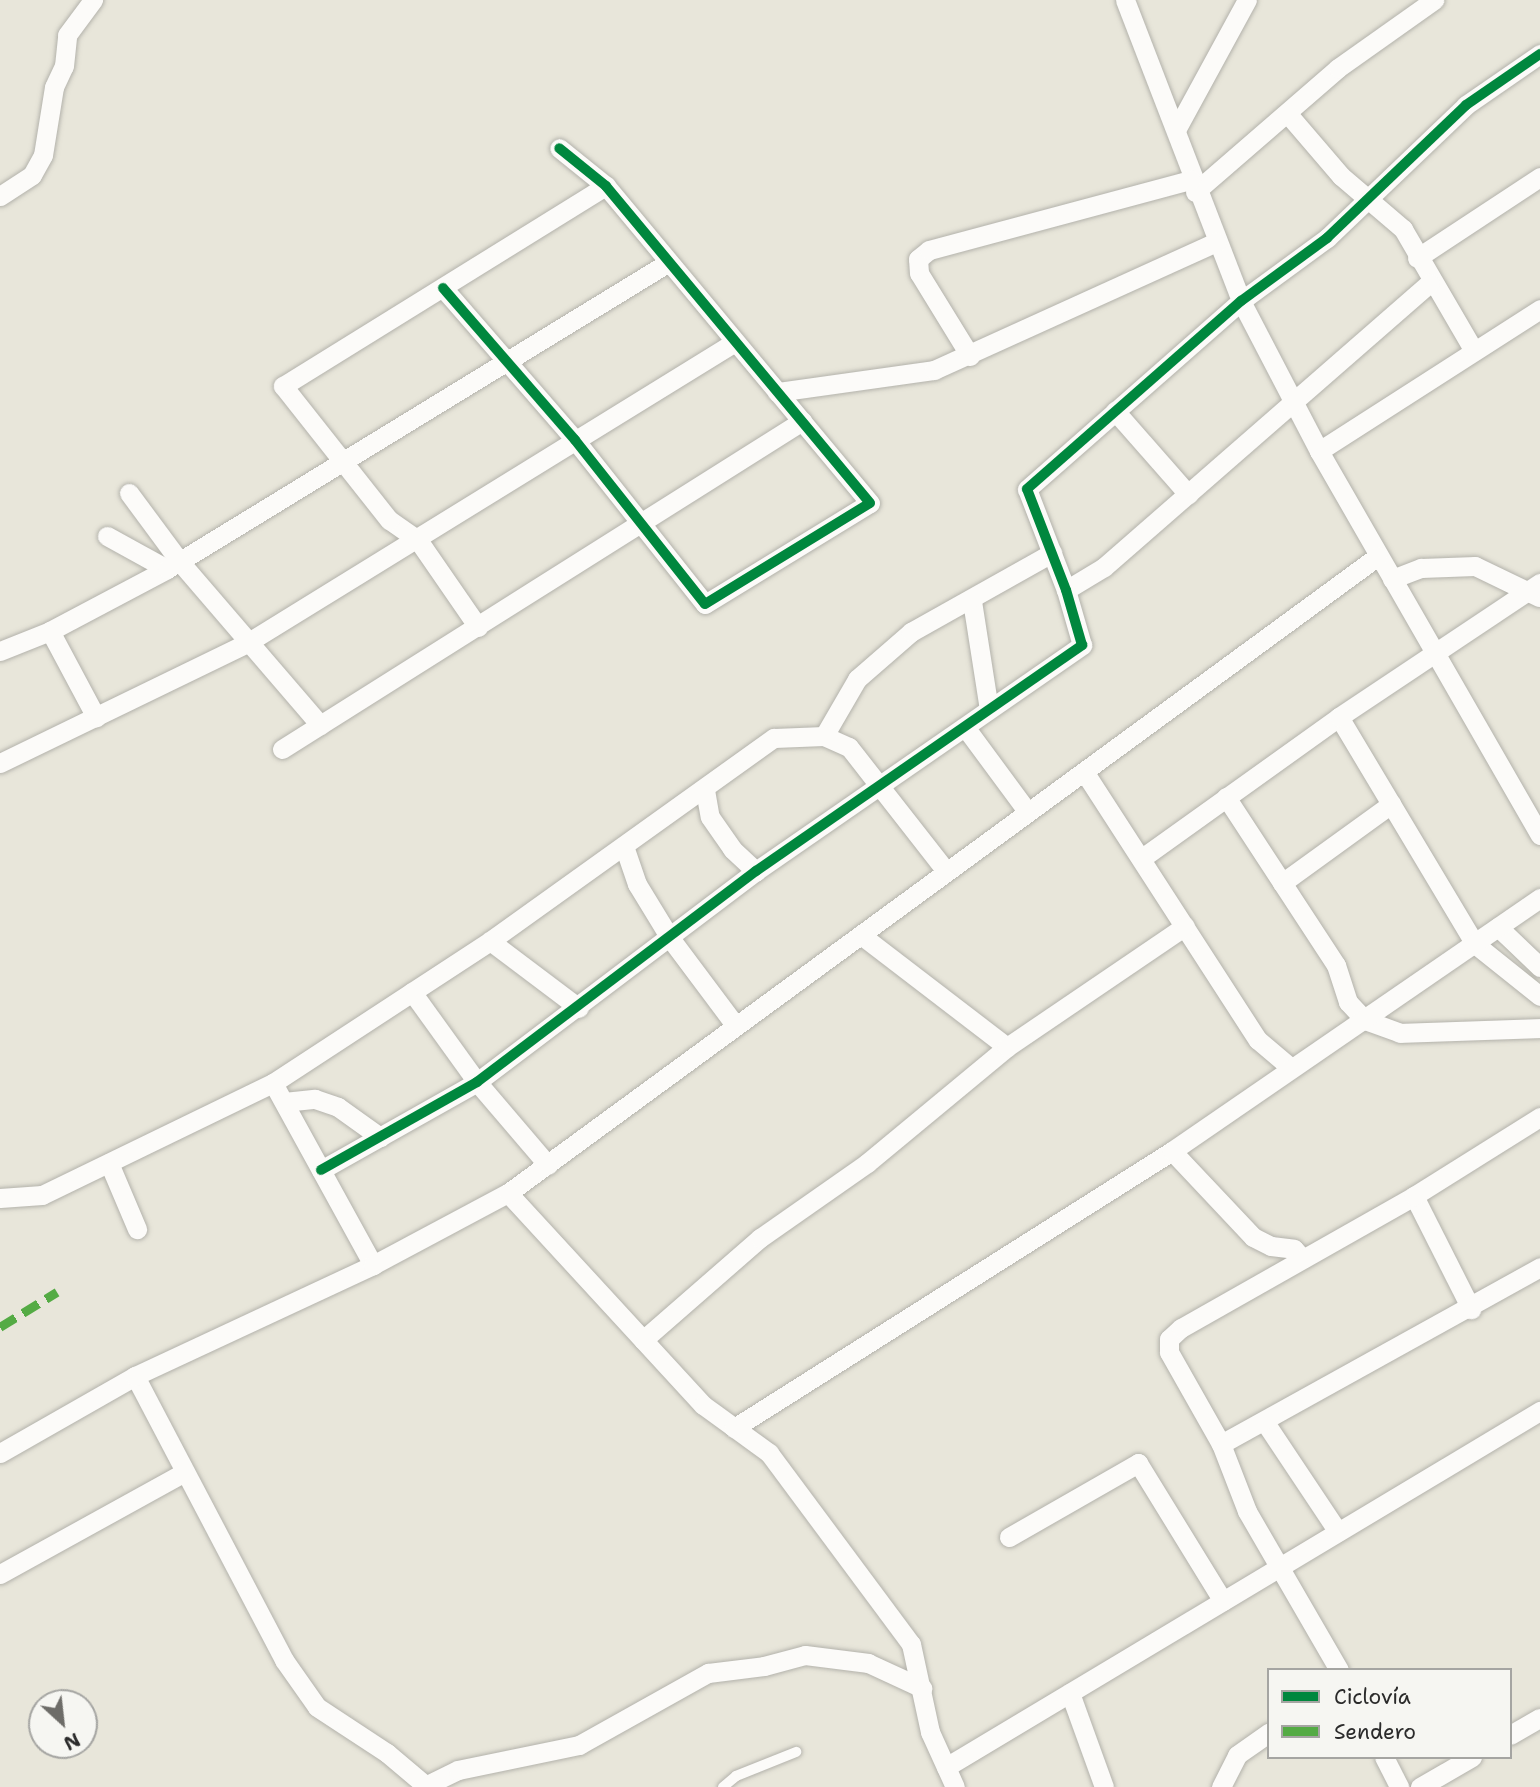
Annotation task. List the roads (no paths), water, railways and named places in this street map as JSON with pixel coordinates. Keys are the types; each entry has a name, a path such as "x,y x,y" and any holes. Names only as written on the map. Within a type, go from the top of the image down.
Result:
{"street":[{"path":"0,196 32,175 43,155 54,87 64,66 67,35 93,0"},
{"path":"1125,0 1176,130 1193,186 1241,301 1319,451 1540,835"},
{"path":"1176,130 1247,0"},
{"path":"970,356 919,273 918,259 924,254 1193,186 1287,113 1338,68 1434,0"},
{"path":"321,1170 477,1082 579,1008 757,871 1082,645 1066,590 1027,489 1241,301 1327,238 1466,104 1540,54"},
{"path":"1287,113 1342,176 1403,229 1430,283 1474,351"},
{"path":"443,288 575,440 705,604 870,503 606,186 559,148"},
{"path":"1417,258 1540,177"},
{"path":"478,627 418,540 389,520 346,461 283,386 606,186"},
{"path":"777,392 934,370 970,356 1216,242"},
{"path":"0,651 50,631 174,566 669,262"},
{"path":"1066,590 1104,567 1292,399 1430,283"},
{"path":"1319,451 1540,309"},
{"path":"0,763 247,643 418,540 735,342"},
{"path":"1115,411 1188,494"},
{"path":"282,749 802,421"},
{"path":"129,493 174,566 320,725"},
{"path":"107,536 174,566"},
{"path":"824,736 857,679 911,632 972,601 1018,569 1052,553"},
{"path":"0,1453 135,1376 373,1265 508,1194 1378,556"},
{"path":"1392,579 1421,568 1475,566 1537,590"},
{"path":"1142,858 1339,717 1537,590"},
{"path":"972,601 989,709"},
{"path":"50,631 96,717"},
{"path":"1339,717 1475,944 1540,996"},
{"path":"965,727 1027,811"},
{"path":"0,1198 41,1195 273,1083 490,941 705,790 774,738 824,736 849,747 882,785 946,871"},
{"path":"1085,773 1258,1040 1291,1068"},
{"path":"705,790 710,817 732,849 757,871"},
{"path":"1226,797 1336,965 1348,1002 1365,1020 1400,1033 1540,1028"},
{"path":"1282,883 1391,804"},
{"path":"624,846 632,874 670,938 735,1025"},
{"path":"734,1428 1172,1151 1540,898"},
{"path":"643,1340 760,1238 867,1163 1007,1047 1185,926"},
{"path":"1498,927 1540,967"},
{"path":"861,935 1007,1047"},
{"path":"490,941 579,1008"},
{"path":"412,992 477,1082 548,1166"},
{"path":"273,1083 373,1265"},
{"path":"284,1102 315,1099 338,1107 380,1137"},
{"path":"1338,1668 1247,1511 1221,1444 1169,1352 1169,1339 1414,1196 1540,1117"},
{"path":"1172,1151 1253,1237 1271,1246 1294,1249 1303,1259"},
{"path":"109,1163 137,1229"},
{"path":"508,1194 703,1405 769,1453 911,1644 930,1732 955,1787"},
{"path":"1414,1196 1471,1309"},
{"path":"1221,1444 1471,1309 1540,1267"},
{"path":"135,1376 284,1660 317,1707 387,1753 424,1786 458,1770 579,1745 708,1673 764,1667 805,1655 868,1664 922,1688"},
{"path":"946,1767 1540,1411"},
{"path":"1264,1421 1338,1532"},
{"path":"1009,1536 1138,1463 1223,1601"},
{"path":"0,1574 185,1472"},
{"path":"1070,1692 1104,1787"},
{"path":"1512,1734 1540,1718"},
{"path":"1222,1787 1237,1755 1267,1734"},
{"path":"1385,1759 1399,1787"},
{"path":"1420,1787 1469,1759"}],"lane":[{"path":"723,1787 736,1776 796,1752"}]}
